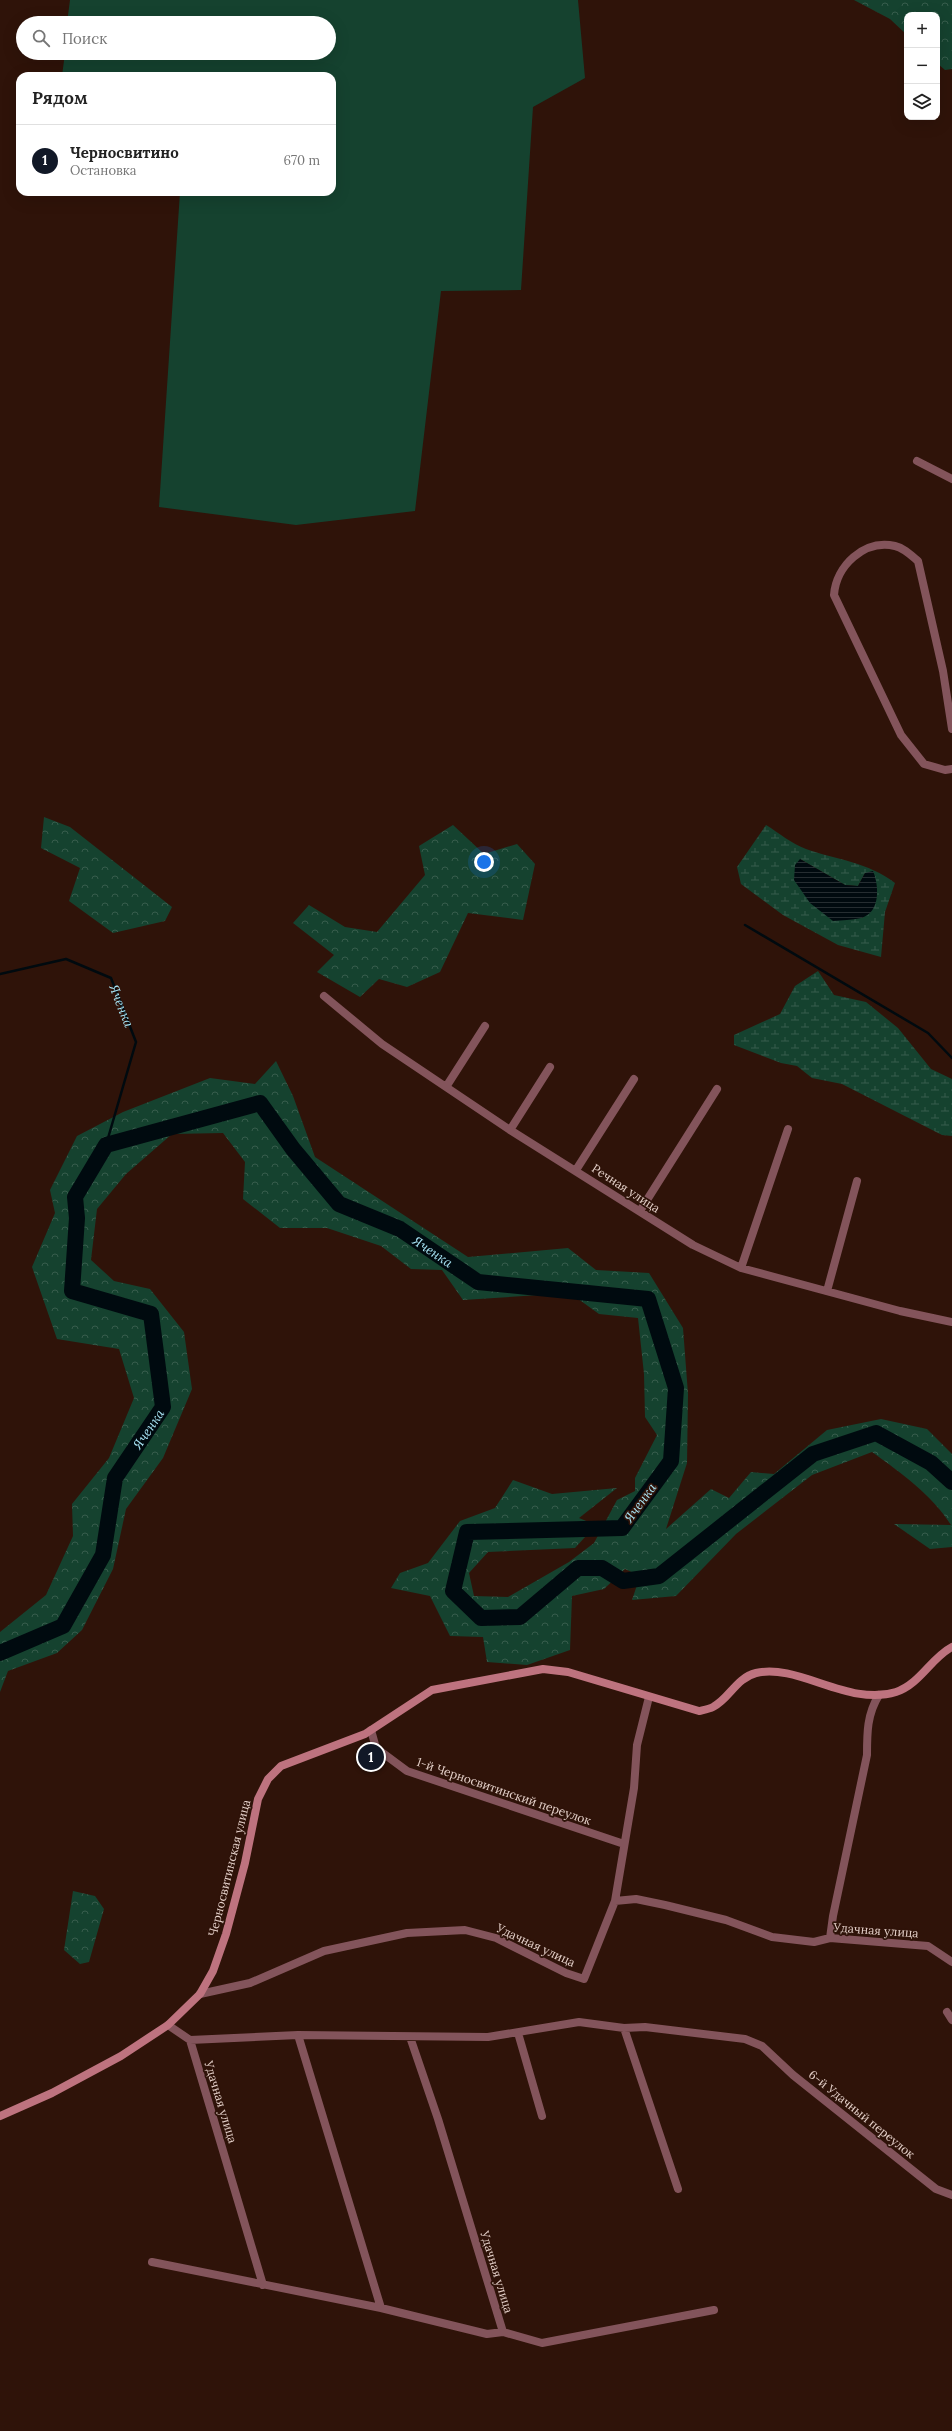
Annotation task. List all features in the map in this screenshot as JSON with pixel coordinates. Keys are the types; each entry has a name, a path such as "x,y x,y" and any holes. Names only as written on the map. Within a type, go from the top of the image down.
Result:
{"street":[{"path":"917,461 952,479"},
{"path":"952,729 943,671 918,561 905,550 894,546 868,549 854,556 841,570 835,582 834,595 901,735 924,764 945,770 952,769"},
{"name":"Речная улица","path":"324,996 382,1044 510,1130 576,1170 693,1245 741,1268 952,1322"},
{"path":"446,1087 485,1026"},
{"path":"510,1130 550,1067"},
{"path":"576,1170 634,1079"},
{"path":"640,1211 717,1089"},
{"path":"741,1268 788,1129"},
{"path":"827,1291 857,1181"},
{"name":"Черносвитинская улица","path":"0,2116 48,2095 121,2056 168,2025 200,1994 213,1971 226,1934 245,1863 258,1799 268,1779 281,1766 371,1730 432,1690 543,1669 568,1672 699,1711 714,1706 743,1678 756,1673 772,1673 855,1693 879,1695 896,1692 910,1685 943,1651 952,1646"},
{"path":"830,1938 833,1916 867,1755 871,1707 879,1695"},
{"path":"615,1901 634,1788 637,1745 649,1697"},
{"name":"1-й Черносвитинский переулок","path":"371,1730 376,1748 407,1771 624,1844"},
{"name":"Удачная улица","path":"200,1994 250,1983 324,1951 407,1933 465,1930 496,1938 566,1973 584,1979 615,1901 636,1899 726,1920 772,1937 814,1942 830,1938 928,1946 952,1962"},
{"path":"947,2012 952,2020"},
{"path":"168,2025 190,2040 298,2035 488,2037 580,2022 624,2028 678,2189"},
{"name":"6-й Удачный переулок","path":"624,2028 645,2027 745,2039 762,2046 793,2075 936,2189 952,2195"},
{"path":"518,2033 542,2116"},
{"path":"298,2035 381,2308"},
{"name":"Удачная улица","path":"410,2037 438,2119 503,2332"},
{"name":"Удачная улица","path":"190,2040 263,2285"},
{"name":"Удачная улица","path":"152,2262 381,2308 487,2334 503,2332 542,2344 714,2310"}],"green space":[{"path":"70,0 578,0 585,78 533,107 521,290 441,291 415,511 296,525 159,507 180,196 336,196 336,72 63,72 64,60 336,60 336,16 68,16"},
{"path":"854,0 952,0 952,69 945,70 940,66 940,12 904,12 904,32 890,19"},
{"path":"44,817 70,827 172,907 165,921 113,933 69,901 80,868 41,848"},
{"path":"453,825 484,854 517,844 535,864 523,920 468,913 440,972 407,987 379,979 360,997 317,972 334,955 293,923 309,905 345,927 377,932 425,875 419,846"},
{"path":"766,825 801,847 852,862 874,870 885,876 895,883 885,912 881,957 838,945 783,915 741,884 737,867","holes":["800,859 845,885 858,886 865,873 863,918"]},
{"path":"818,971 834,995 866,1002 898,1028 931,1069 952,1079 952,1136 942,1135 842,1084 812,1078 797,1066 781,1063 734,1045 734,1035 780,1014 795,986"},
{"path":"276,1061 293,1096 315,1157 468,1257 568,1248 596,1270 649,1273 683,1328 688,1394 687,1463 666,1529 711,1489 729,1498 751,1472 774,1474 827,1430 881,1419 927,1429 952,1454 952,1547 930,1549 894,1524 951,1525 935,1504 925,1494 872,1452 812,1475 736,1534 676,1596 632,1600 640,1576 625,1569 604,1589 572,1596 570,1650 527,1665 487,1662 483,1637 450,1636 430,1596 391,1588 400,1573 428,1563 460,1521 495,1508 513,1480 552,1494 617,1488 579,1518 596,1525 575,1548 488,1552 469,1573 474,1596 508,1597 569,1562 594,1543 617,1500 635,1491 635,1478 657,1435 645,1417 644,1374 638,1318 599,1314 570,1293 463,1300 442,1270 411,1269 381,1246 327,1228 280,1228 243,1199 245,1162 223,1133 172,1134 126,1174 97,1209 91,1260 114,1281 150,1289 184,1332 192,1389 163,1458 126,1509 113,1569 82,1630 57,1653 8,1671 0,1692 0,1632 46,1595 73,1536 72,1504 109,1458 134,1398 119,1349 57,1339 32,1267 55,1213 50,1190 77,1136 123,1112 210,1078 255,1084"},
{"path":"73,1891 95,1896 104,1909 89,1962 80,1964 64,1950"}],"shaded area":[{"path":"800,859 845,885 858,886 865,873 873,871 877,898 872,911 868,915 861,918 833,921 810,903 794,880 795,865"}],"waterway":[{"path":"745,925 928,1033 952,1058"},
{"name":"Яченка","path":"0,974 66,959 111,978 136,1042 106,1145"},
{"name":"Яченка","path":"0,1653 63,1626 103,1555 115,1478 163,1407 151,1314 72,1291 77,1218 75,1197 106,1145 260,1103 293,1149 339,1204 400,1229 478,1282 648,1299 676,1388 671,1461 622,1528 467,1532 453,1591 481,1618 520,1617 578,1568 602,1568 623,1581 659,1576 813,1454 876,1433 931,1463 952,1482"}],"place":[{"name":"Черносвитино","path":"371,1757"}]}
